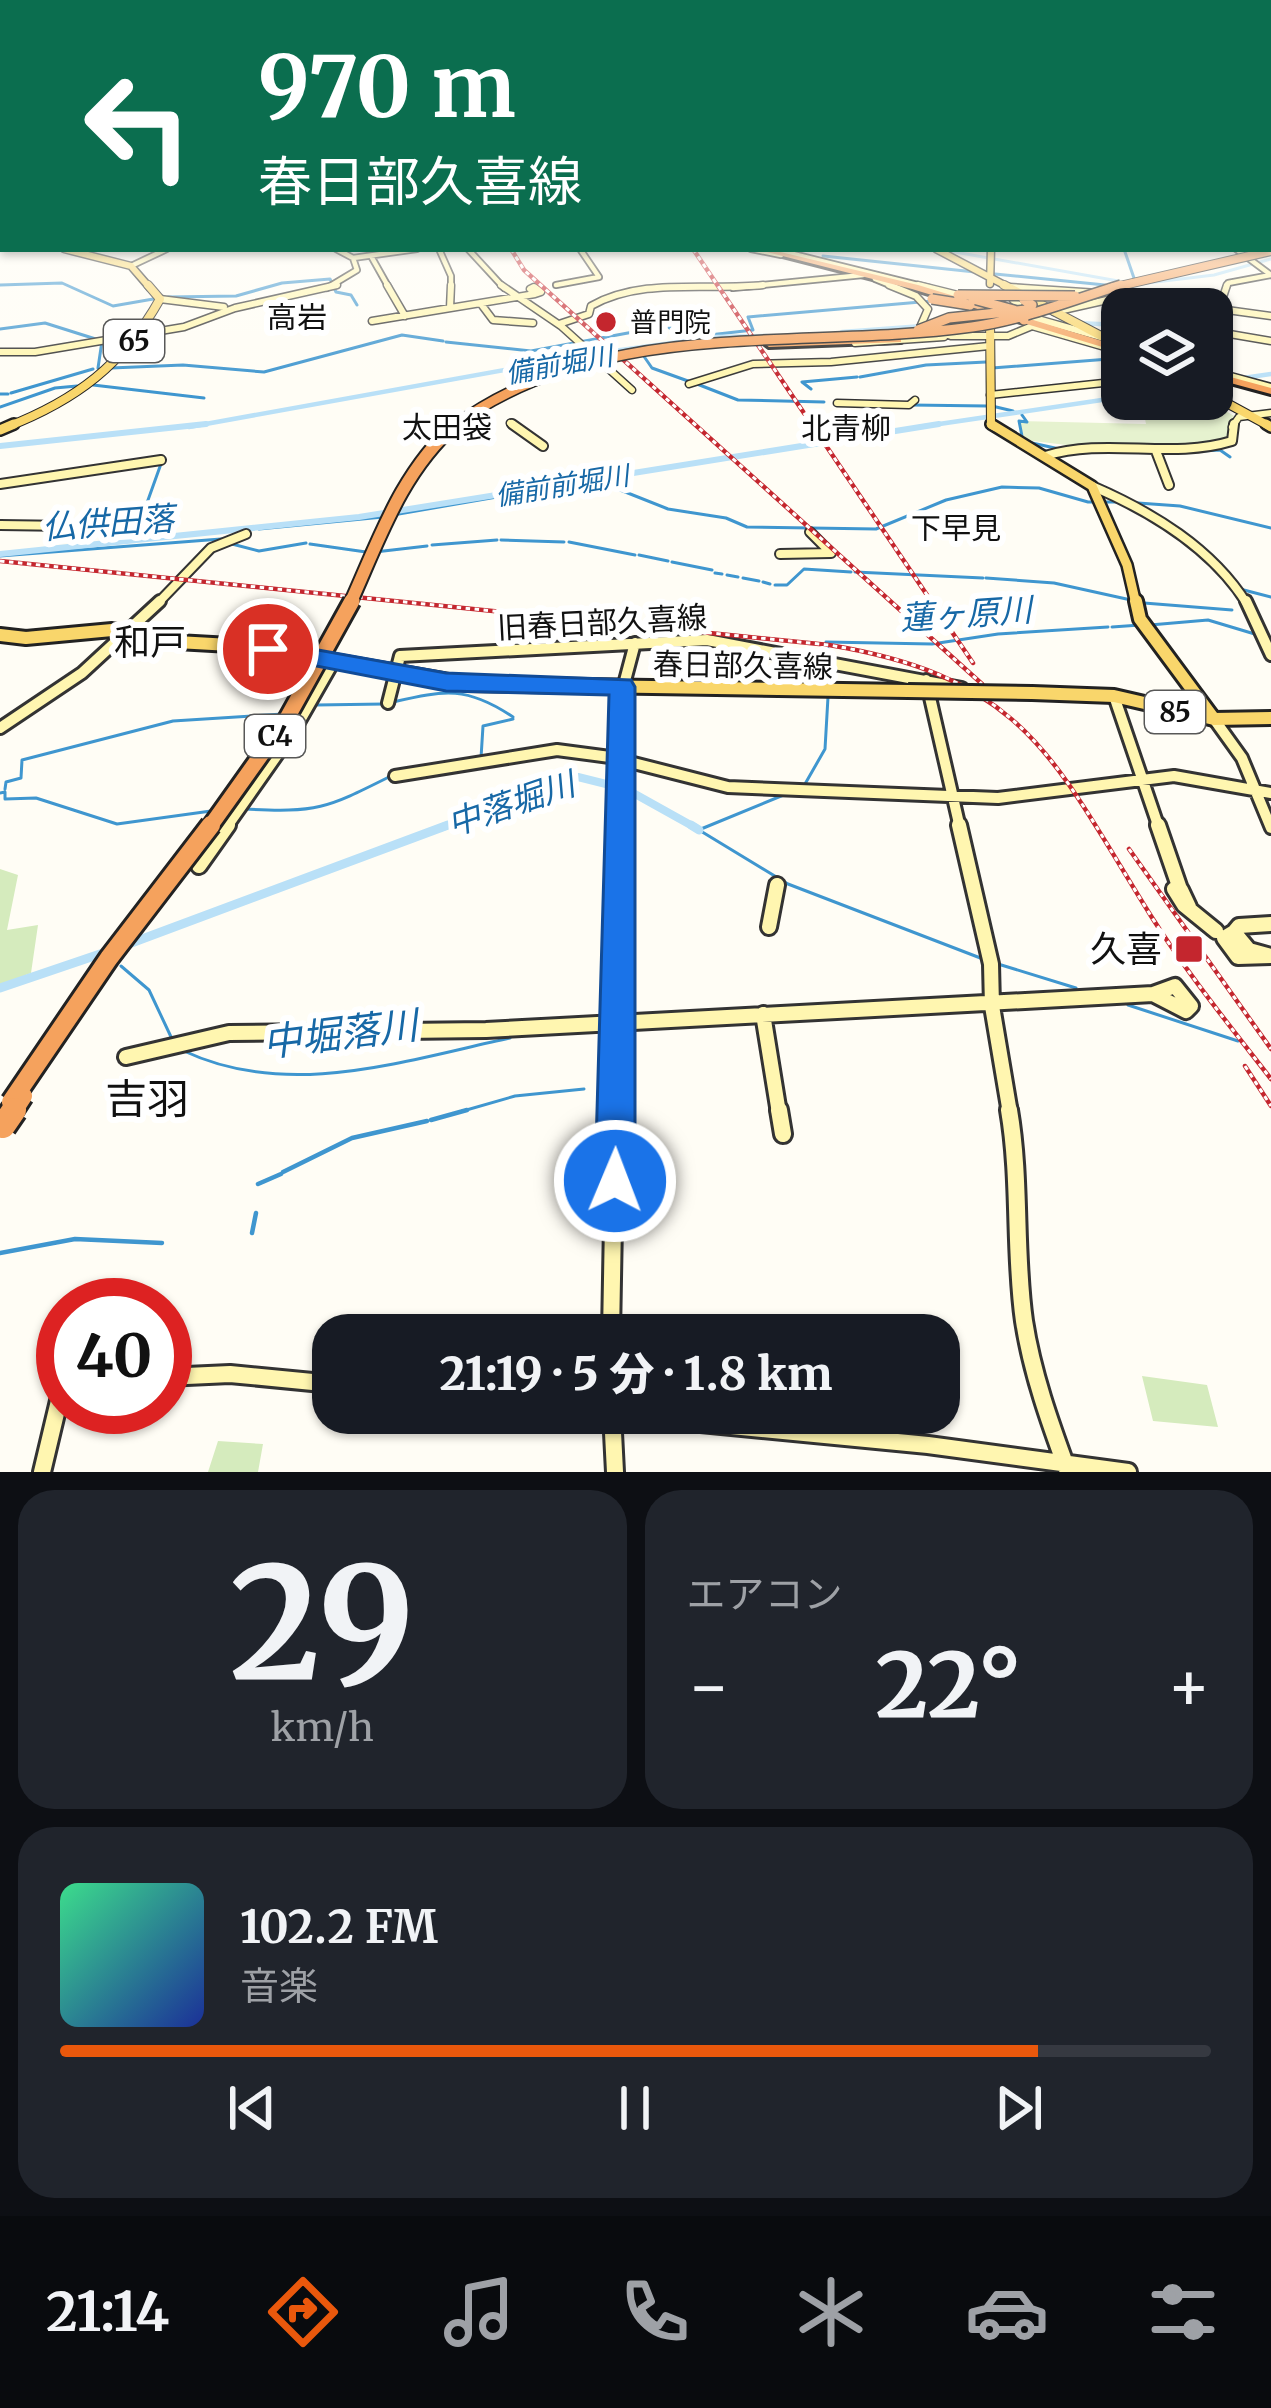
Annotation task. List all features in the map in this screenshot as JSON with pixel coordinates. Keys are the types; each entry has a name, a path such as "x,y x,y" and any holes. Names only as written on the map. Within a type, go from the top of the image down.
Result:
{"highway":[{"path":"777,252 1014,310 1024,322 1013,327 851,340"},
{"name":"C4","path":"0,1119 95,977 272,740 344,616 405,478 440,437 476,409 517,387 603,358 694,345 851,340 997,323 1157,276 1271,253"},
{"path":"841,266 929,298 967,305 1005,293 1049,298"},
{"path":"841,266 1039,323"},
{"path":"958,295 1019,292 1068,297 1157,276"},
{"path":"992,310 1011,298 1099,300 1157,276"},
{"name":"C4","path":"0,1131 114,963 241,797 295,717 345,627 404,488 435,446 491,403 568,369 654,350 985,327 1037,316 1157,276"},
{"path":"954,307 948,313 963,319 1027,314 1095,291"},
{"path":"925,326 936,314 929,298"},
{"path":"851,340 906,333 955,316 1027,310 1032,305 1019,298"},
{"path":"762,343 939,337 952,329 943,312 954,307 992,310 1101,340"},
{"path":"992,310 1039,323 1077,325 1101,339"},
{"path":"1233,380 1271,390"}],"main road":[{"path":"76,252 130,266"},
{"path":"944,252 1055,312"},
{"path":"944,252 1077,325"},
{"path":"991,255 989,417 996,430 1092,487 1127,565 1143,625 1214,719"},
{"name":"65","path":"0,430 76,398 138,336 160,299 130,266"},
{"path":"1233,406 1271,426"},
{"name":"春日部久喜線","path":"0,635 130,634 248,646 467,684 1114,696 1214,719 1271,718"}],"street":[{"path":"130,266 160,252"},
{"path":"342,252 353,258 397,252"},
{"path":"440,252 452,281 450,308"},
{"path":"471,252 516,298 559,324 632,390"},
{"path":"582,252 599,277"},
{"path":"775,252 863,275 919,298 928,311 925,326 946,336"},
{"path":"776,252 961,296 990,295"},
{"path":"1239,252 1271,275"},
{"path":"1250,263 1271,253"},
{"path":"370,256 405,316"},
{"path":"0,352 28,353 188,326 239,307 340,285 357,270 353,258"},
{"path":"556,285 614,274"},
{"path":"559,324 590,314 591,306 614,293 640,288 723,289 863,275"},
{"path":"1226,288 1228,283 1271,275"},
{"path":"1010,287 1101,296"},
{"path":"372,321 535,294"},
{"path":"1019,298 1039,323"},
{"path":"160,299 239,307"},
{"path":"1055,312 1101,300"},
{"path":"481,304 491,320 533,323"},
{"path":"1233,309 1271,316"},
{"path":"690,383 753,364 831,362 989,341 1030,326 1101,343"},
{"path":"1233,335 1271,341"},
{"path":"647,353 719,346 905,343 946,336 989,341"},
{"path":"990,395 1101,383"},
{"path":"837,404 909,405 914,400"},
{"path":"1046,457 1074,448 1196,452 1229,442 1234,422 1271,413"},
{"path":"510,423 543,446"},
{"path":"1156,451 1169,485"},
{"path":"0,484 161,460"},
{"path":"1092,487 1189,541 1243,597 1255,632 1271,655"},
{"path":"0,525 70,526 140,516"},
{"path":"780,554 831,553 810,532"},
{"path":"0,728 44,705 130,634 202,555 227,536 246,534"},
{"path":"1255,632 1271,637"},
{"name":"旧春日部久喜線","path":"395,672 400,656 716,640 962,688"},
{"path":"611,1314 622,687 635,643"},
{"path":"200,866 294,731 334,661"},
{"path":"388,703 395,672"},
{"path":"926,680 990,961 991,1000 1017,1155 1024,1320 1066,1467"},
{"path":"1114,696 1180,889 1174,890 1249,953 1271,956"},
{"path":"1214,719 1239,753 1271,829"},
{"path":"395,776 549,750 621,759 720,786 998,798 1174,776 1271,793"},
{"path":"769,927 777,885"},
{"path":"1225,933 1239,926 1271,925"},
{"path":"126,1057 229,1033 486,1030 1154,994"},
{"path":"763,1014 784,1134"},
{"path":"192,1376 230,1374 312,1382"},
{"path":"42,1472 51,1434"},
{"path":"610,1434 615,1472"},
{"path":"780,1434 1128,1472"}],"green space":[{"path":"1145,420 1232,420 1231,437 1182,449 1102,449 1025,440 1019,421 1146,424"},
{"path":"0,869 18,875 7,930 38,925 31,973 0,985"},
{"path":"1142,1376 1207,1385 1218,1427 1153,1421"},
{"path":"847,1434 922,1434 923,1439"},
{"path":"218,1441 263,1444 258,1472 208,1472"}],"waterway":[{"path":"955,252 1124,282"},
{"path":"1125,252 1135,281"},
{"path":"823,256 975,272"},
{"path":"1139,284 1214,275 1271,259"},
{"path":"995,274 1105,285"},
{"path":"168,297 236,296 282,283 330,279 336,292 351,295 357,305"},
{"path":"0,285 62,283 113,306 159,298"},
{"path":"667,326 683,338 753,330 748,317 932,301"},
{"name":"備前堀川","path":"938,325 983,321"},
{"path":"446,342 531,351 687,322"},
{"name":"備前堀川","path":"1052,322 1101,324"},
{"path":"0,329 45,323 102,341 98,368"},
{"name":"備前堀川","path":"842,332 923,326"},
{"path":"111,368 183,365 264,372 402,335 443,341"},
{"name":"備前堀川","path":"205,424 599,353 715,337 767,336"},
{"path":"643,355 652,368 688,381"},
{"path":"992,368 1101,360"},
{"path":"860,377 926,365 986,362"},
{"path":"11,393 93,369"},
{"name":"備前前堀川","path":"1243,378 1271,374"},
{"path":"811,389 802,382 857,377"},
{"path":"697,384 738,400 824,402"},
{"path":"93,385 204,398"},
{"path":"0,407 55,388 77,386"},
{"path":"0,394 8,394"},
{"name":"備前前堀川","path":"935,425 1101,400"},
{"path":"911,405 987,406"},
{"path":"992,406 1013,411"},
{"path":"1022,415 1027,422 1019,421 1023,441 1064,450"},
{"name":"備前堀川","path":"0,446 205,424"},
{"name":"備前堀川","path":"189,427 205,424"},
{"name":"備前前堀川","path":"0,554 359,517 935,425"},
{"name":"備前前堀川","path":"919,427 935,425"},
{"path":"1163,453 1220,450 1230,457"},
{"path":"143,514 162,461"},
{"path":"393,515 595,480 668,509 726,518 747,527 876,529 946,500 1002,487 1039,488 1088,502 1116,502"},
{"path":"1138,503 1180,506 1271,528"},
{"name":"備前前堀川","path":"259,529 383,517"},
{"name":"仏供田落","path":"0,556 221,539"},
{"name":"仏供田落","path":"432,545 497,540"},
{"name":"仏供田落","path":"501,540 564,542"},
{"name":"仏供田落","path":"569,542 635,555"},
{"name":"仏供田落","path":"232,544 259,551 306,543"},
{"name":"仏供田落","path":"310,544 366,552"},
{"name":"仏供田落","path":"375,552 427,546"},
{"name":"仏供田落","path":"639,555 668,561"},
{"name":"仏供田落","path":"672,562 712,570"},
{"name":"仏供田落","path":"775,585 787,585 804,569 851,572"},
{"name":"仏供田落","path":"855,572 983,578"},
{"name":"仏供田落","path":"715,573 722,574"},
{"name":"仏供田落","path":"727,575 738,577"},
{"name":"仏供田落","path":"743,578 759,581"},
{"name":"仏供田落","path":"986,578 1054,583 1131,600"},
{"name":"仏供田落","path":"763,582 770,584"},
{"name":"仏供田落","path":"1240,589 1271,597"},
{"name":"仏供田落","path":"1144,603 1232,610"},
{"name":"蓮ヶ原川","path":"1150,625 1208,620 1258,635"},
{"name":"蓮ヶ原川","path":"1112,627 1140,625"},
{"name":"蓮ヶ原川","path":"826,642 932,644 998,634 1108,627"},
{"name":"蓮ヶ原川","path":"827,646 830,658"},
{"path":"393,702 455,693 482,700 513,717"},
{"name":"蓮ヶ原川","path":"805,784 825,749 828,697"},
{"path":"316,705 384,704"},
{"path":"5,789 6,782 21,778 22,760 173,721 283,714"},
{"path":"481,758 483,726 513,719"},
{"path":"244,809 322,806 393,775"},
{"name":"中落堀川","path":"440,828 578,777 626,789 694,827"},
{"path":"0,793 5,792 5,799 36,798 117,824 211,811"},
{"name":"蓮ヶ原川","path":"701,829 786,794"},
{"name":"中落堀川","path":"126,945 448,825"},
{"name":"中落堀川","path":"694,827 699,830"},
{"name":"中落堀川","path":"699,830 788,884 983,959"},
{"name":"中落堀川","path":"0,988 106,952"},
{"name":"中落堀川","path":"998,964 1076,988"},
{"name":"中堀落川","path":"121,966 149,990 172,1039 204,1032"},
{"name":"中落堀川","path":"1128,1005 1238,1041"},
{"path":"261,1026 420,1024"},
{"path":"184,1051 264,1073 305,1074 387,1065 510,1038"},
{"path":"456,1113 515,1096 584,1089"},
{"path":"431,1120 467,1110"},
{"path":"283,1172 352,1138 427,1121"},
{"path":"258,1184 281,1174"},
{"path":"252,1233 256,1213"},
{"path":"0,1253 75,1239 162,1243"}],"railway":[{"path":"513,252 524,270 982,684"},
{"path":"695,252 973,663"},
{"path":"0,561 829,645 896,660 950,679 993,704 1059,771 1165,937 1271,1079"},
{"path":"1129,849 1271,1049"},
{"path":"1245,1066 1271,1106"}],"place":[{"name":"普門院","path":"606,322"},
{"name":"久喜","path":"1189,949"}],"district":[{"name":"高岩","path":"297,317"},
{"name":"太田袋","path":"447,427"},
{"name":"北青柳","path":"846,428"},
{"name":"下早見","path":"956,528"},
{"name":"和戸","path":"150,642"},
{"name":"吉羽","path":"147,1099"}],"route":[{"path":"268,649 446,682 622,687 615,1181"}]}
